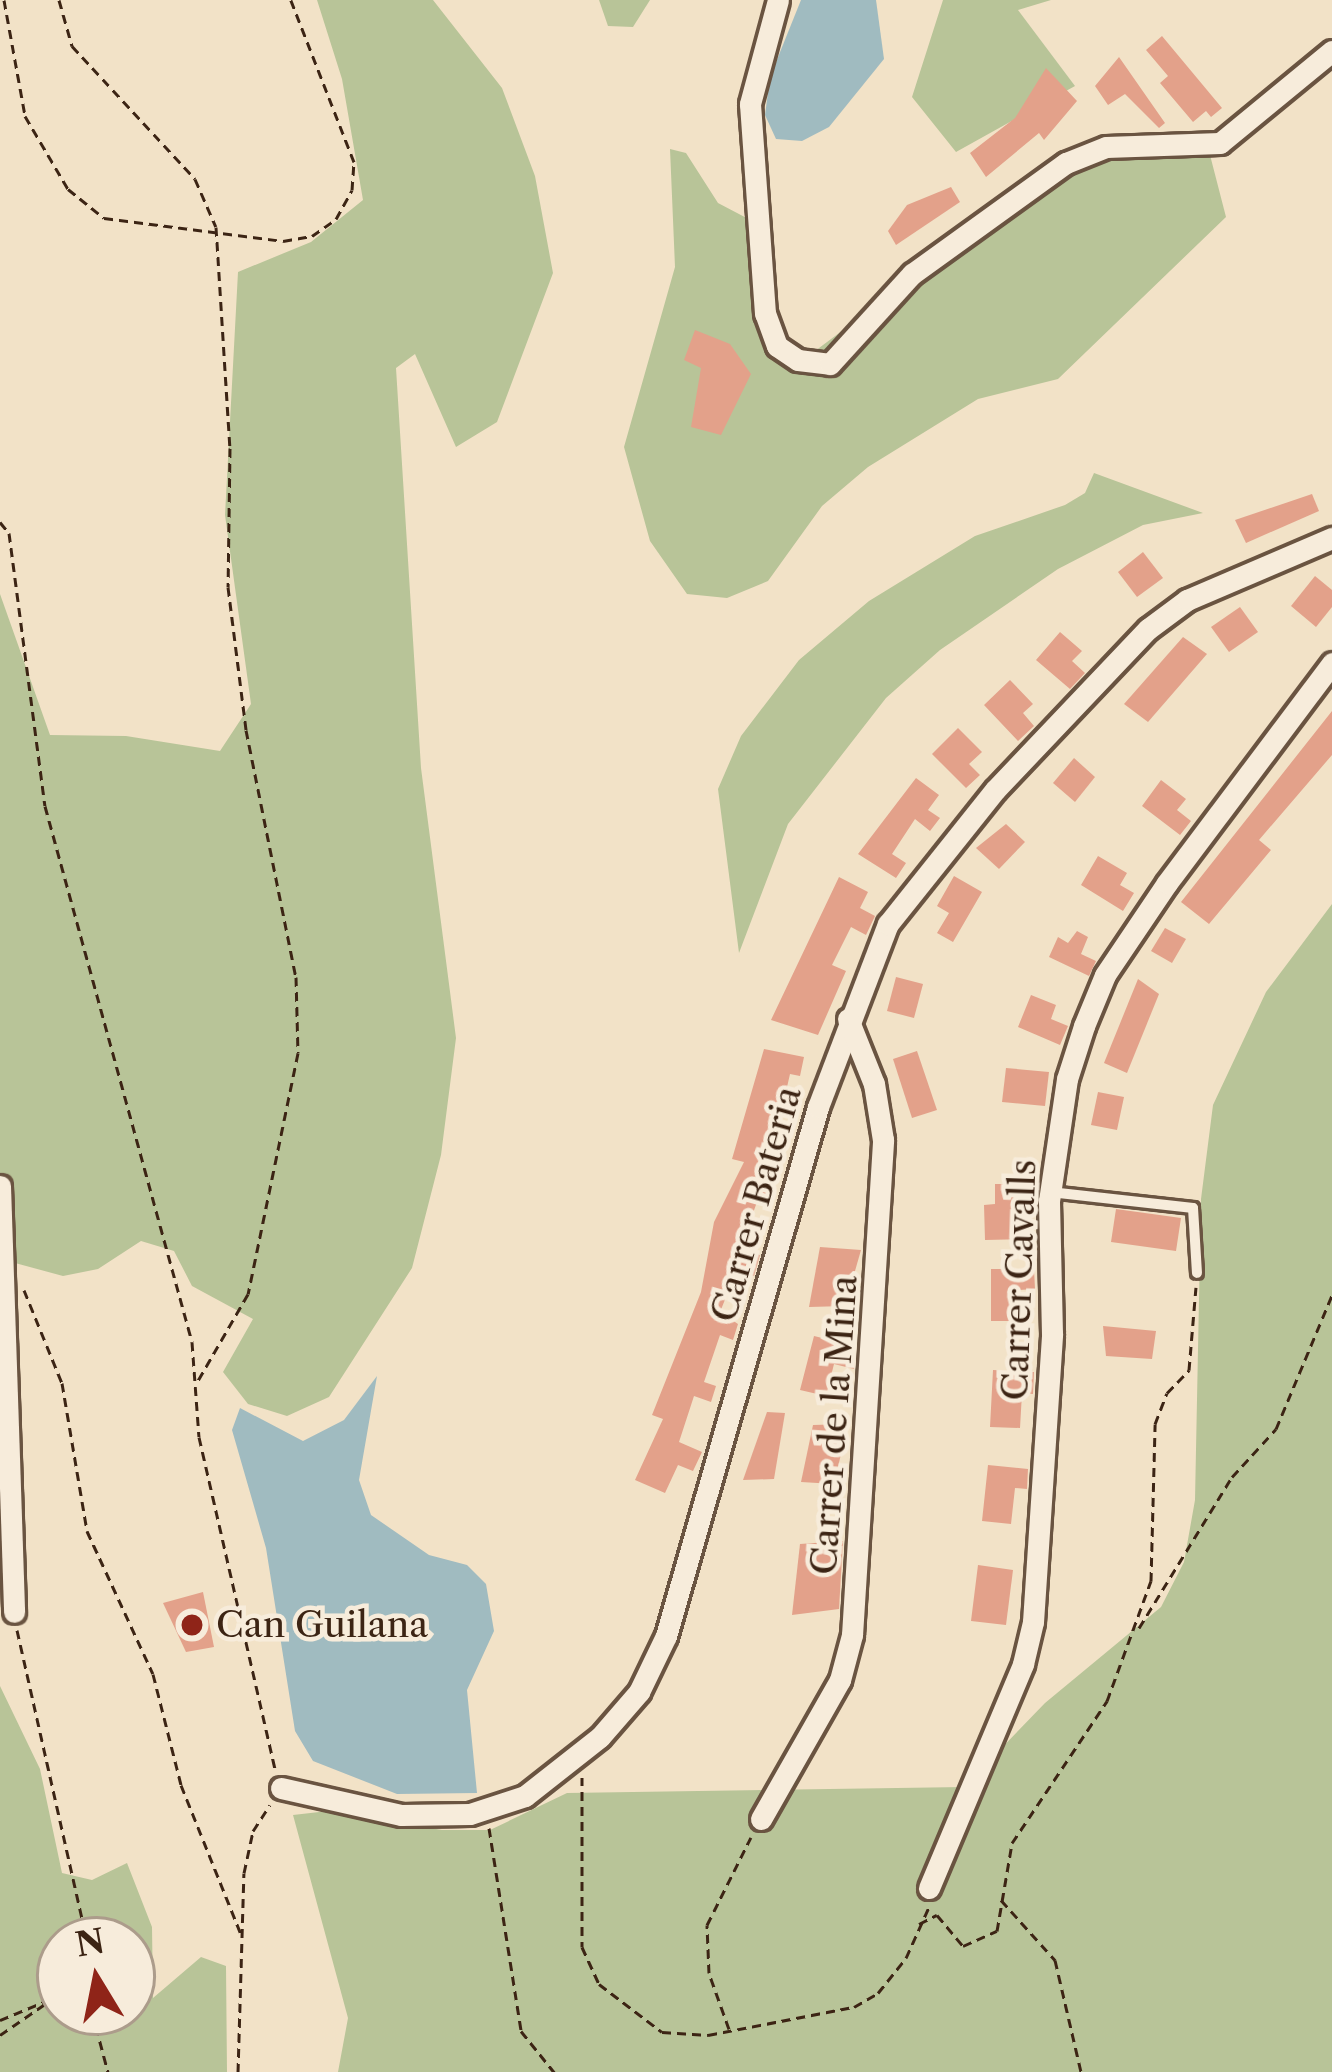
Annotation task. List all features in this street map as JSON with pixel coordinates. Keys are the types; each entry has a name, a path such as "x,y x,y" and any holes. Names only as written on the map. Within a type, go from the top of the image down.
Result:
{"street":[{"path":"778,0 750,104 765,313 777,346 798,360 830,364 912,274 1066,163 1106,147 1220,142 1332,51"},
{"name":"Carrer Bateria","path":"281,1788 401,1815 487,1809 525,1796 574,1757 639,1691 666,1636 848,1019 888,924 940,853 1148,628 1187,600 1332,538"},
{"name":"Carrer Cavalls","path":"929,1888 1023,1664 1033,1622 1052,1334 1050,1192 1067,1079 1106,975 1225,800 1332,663"},
{"name":"Carrer de la Mina","path":"761,1819 840,1680 853,1635 884,1140 874,1084 848,1019"},
{"path":"0,1186 14,1612"}],"lane":[{"path":"1050,1192 1193,1208 1197,1273"}],"path":[{"path":"4,0 25,116 68,189 104,218 216,227 283,241 312,236 336,219 352,190 353,162 291,0"},
{"path":"59,0 72,46 195,179 216,227 230,448 228,587 246,730 296,977 298,1053 248,1294 195,1386"},
{"path":"0,522 9,533 50,828 192,1342 195,1386 257,1713 281,1788 253,1831 242,1938 238,2072"},
{"path":"919,1924 937,1916 963,1946 979,1944 997,1931 1012,1843 1107,1701 1151,1581 1155,1424 1194,1352 1197,1273"},
{"path":"22,1287 62,1383 87,1531 153,1674 181,1785 242,1938"},
{"path":"1135,1634 1232,1477 1276,1429 1332,1294"},
{"path":"14,1612 81,1916"},
{"path":"574,1757 582,1776 582,1947 598,1984 662,2032 729,2031 854,2007 878,1993 906,1958 929,1910 929,1888"},
{"path":"487,1809 521,2031 554,2072"},
{"path":"729,2031 709,1973 707,1924 761,1819"},
{"path":"1000,1900 1055,1960 1081,2072"},
{"path":"0,2020 36,2005"},
{"path":"0,2035 36,2011"},
{"path":"98,2036 108,2072"}],"green space":[{"path":"317,0 433,0 502,88 535,176 553,273 497,422 456,447 415,354 396,368 421,768 456,1038 441,1155 412,1268 329,1397 287,1416 248,1404 223,1372 253,1319 192,1286 174,1251 141,1241 98,1269 63,1276 4,1260 0,1274 0,594 50,735 126,736 220,751 251,704 225,515 238,272 311,242 363,200 342,79"},
{"path":"599,0 650,0 633,27 608,26"},
{"path":"943,0 1051,0 1018,10 1075,86 956,152 912,97"},
{"path":"670,149 686,153 718,203 758,224 766,312 783,342 815,351 1001,212 1102,151 1210,155 1226,217 1058,379 978,399 868,467 822,506 768,581 727,598 687,594 650,541 624,447 675,267"},
{"path":"1094,473 1203,513 1143,525 1058,569 940,650 886,698 788,824 739,953 718,789 741,736 799,660 869,601 975,536 1065,505 1085,493"},
{"path":"1332,904 1332,2072 338,2072 348,2018 293,1815 328,1811 442,1830 490,1830 567,1793 964,1787 1045,1703 1161,1607 1184,1562 1195,1500 1201,1199 1213,1105 1266,992"},
{"path":"0,1686 40,1769 62,1873 92,1880 127,1863 148,1916 36,1916 36,2036 156,2036 156,1995 201,1957 226,1966 227,2072 0,2072"}],"water":[{"path":"801,0 876,0 884,59 829,127 802,141 776,139 765,115 770,77"},
{"path":"377,1376 359,1480 371,1515 429,1555 467,1565 486,1584 494,1631 467,1690 477,1793 397,1794 313,1761 295,1731 266,1548 232,1430 240,1408 303,1441 344,1420"}],"building":[{"path":"1162,36 1222,108 1211,117 1206,111 1193,122 1160,83 1168,76 1146,50"},
{"path":"1119,57 1165,123 1159,128 1125,94 1108,105 1095,86"},
{"path":"1046,68 1077,101 1044,140 1039,133 986,177 970,153 1015,118"},
{"path":"951,187 960,202 896,245 888,231 907,205"},
{"path":"695,330 730,344 751,374 721,435 691,427 701,368 684,360"},
{"path":"1312,494 1319,511 1246,543 1235,520"},
{"path":"1143,552 1163,578 1137,597 1118,572"},
{"path":"1315,576 1332,590 1332,607 1316,627 1291,606"},
{"path":"1240,607 1258,632 1229,652 1211,627"},
{"path":"1060,632 1082,651 1072,661 1085,673 1070,689 1036,660"},
{"path":"1183,637 1207,654 1148,722 1124,704"},
{"path":"1010,680 1033,704 1023,713 1034,726 1018,741 984,705"},
{"path":"1332,711 1332,755 1259,840 1271,850 1209,924 1181,902"},
{"path":"958,728 982,752 969,764 980,775 966,788 932,754"},
{"path":"1074,758 1095,777 1075,802 1053,783"},
{"path":"916,778 939,795 928,810 940,818 930,831 915,819 892,854 906,863 896,878 858,854"},
{"path":"1161,780 1186,799 1177,810 1191,821 1180,835 1142,806"},
{"path":"1006,824 1025,842 999,869 976,848"},
{"path":"1098,856 1127,873 1120,885 1134,893 1123,911 1081,885"},
{"path":"954,876 982,892 953,942 937,933 949,913 937,906"},
{"path":"839,877 868,892 860,908 875,916 866,935 851,927 832,965 846,971 818,1035 771,1020"},
{"path":"1165,928 1186,939 1172,963 1151,951"},
{"path":"1077,931 1088,937 1081,954 1096,961 1089,976 1049,957 1058,937 1068,943"},
{"path":"896,977 923,984 914,1018 887,1011"},
{"path":"1138,979 1159,994 1127,1073 1104,1063"},
{"path":"1031,995 1056,1005 1051,1019 1068,1026 1060,1045 1018,1027"},
{"path":"764,1049 804,1057 800,1076 790,1074 764,1188 776,1192 771,1206 757,1202 740,1249 760,1255 754,1276 737,1270 720,1312 738,1324 733,1340 720,1335 704,1382 716,1386 711,1402 694,1396 679,1442 702,1452 693,1471 678,1465 665,1493 635,1480 663,1419 652,1415 701,1292 714,1222 744,1162 732,1159"},
{"path":"917,1051 937,1110 912,1118 893,1059"},
{"path":"1006,1068 1049,1072 1045,1106 1002,1102"},
{"path":"1098,1092 1124,1097 1117,1130 1091,1125"},
{"path":"995,1184 1023,1184 1024,1239 985,1240 984,1205 995,1204"},
{"path":"1116,1209 1181,1218 1176,1251 1111,1242"},
{"path":"820,1247 861,1250 845,1306 809,1307"},
{"path":"991,1269 1034,1269 1035,1289 1019,1290 1019,1321 991,1321"},
{"path":"1103,1326 1156,1331 1152,1359 1106,1356"},
{"path":"814,1336 855,1346 854,1369 834,1364 826,1396 800,1390"},
{"path":"993,1370 1034,1372 1033,1394 1022,1393 1020,1428 990,1427"},
{"path":"767,1412 785,1413 774,1479 743,1480"},
{"path":"848,1424 834,1484 801,1482 813,1425"},
{"path":"988,1465 1028,1469 1027,1489 1015,1488 1011,1524 982,1521"},
{"path":"843,1541 839,1609 792,1615 800,1544"},
{"path":"978,1565 1013,1570 1006,1625 971,1621"},
{"name":"Can Guilana","path":"203,1592 214,1647 186,1652 163,1603"}],"place":[{"name":"Can Guilana","path":"192,1625"}]}
